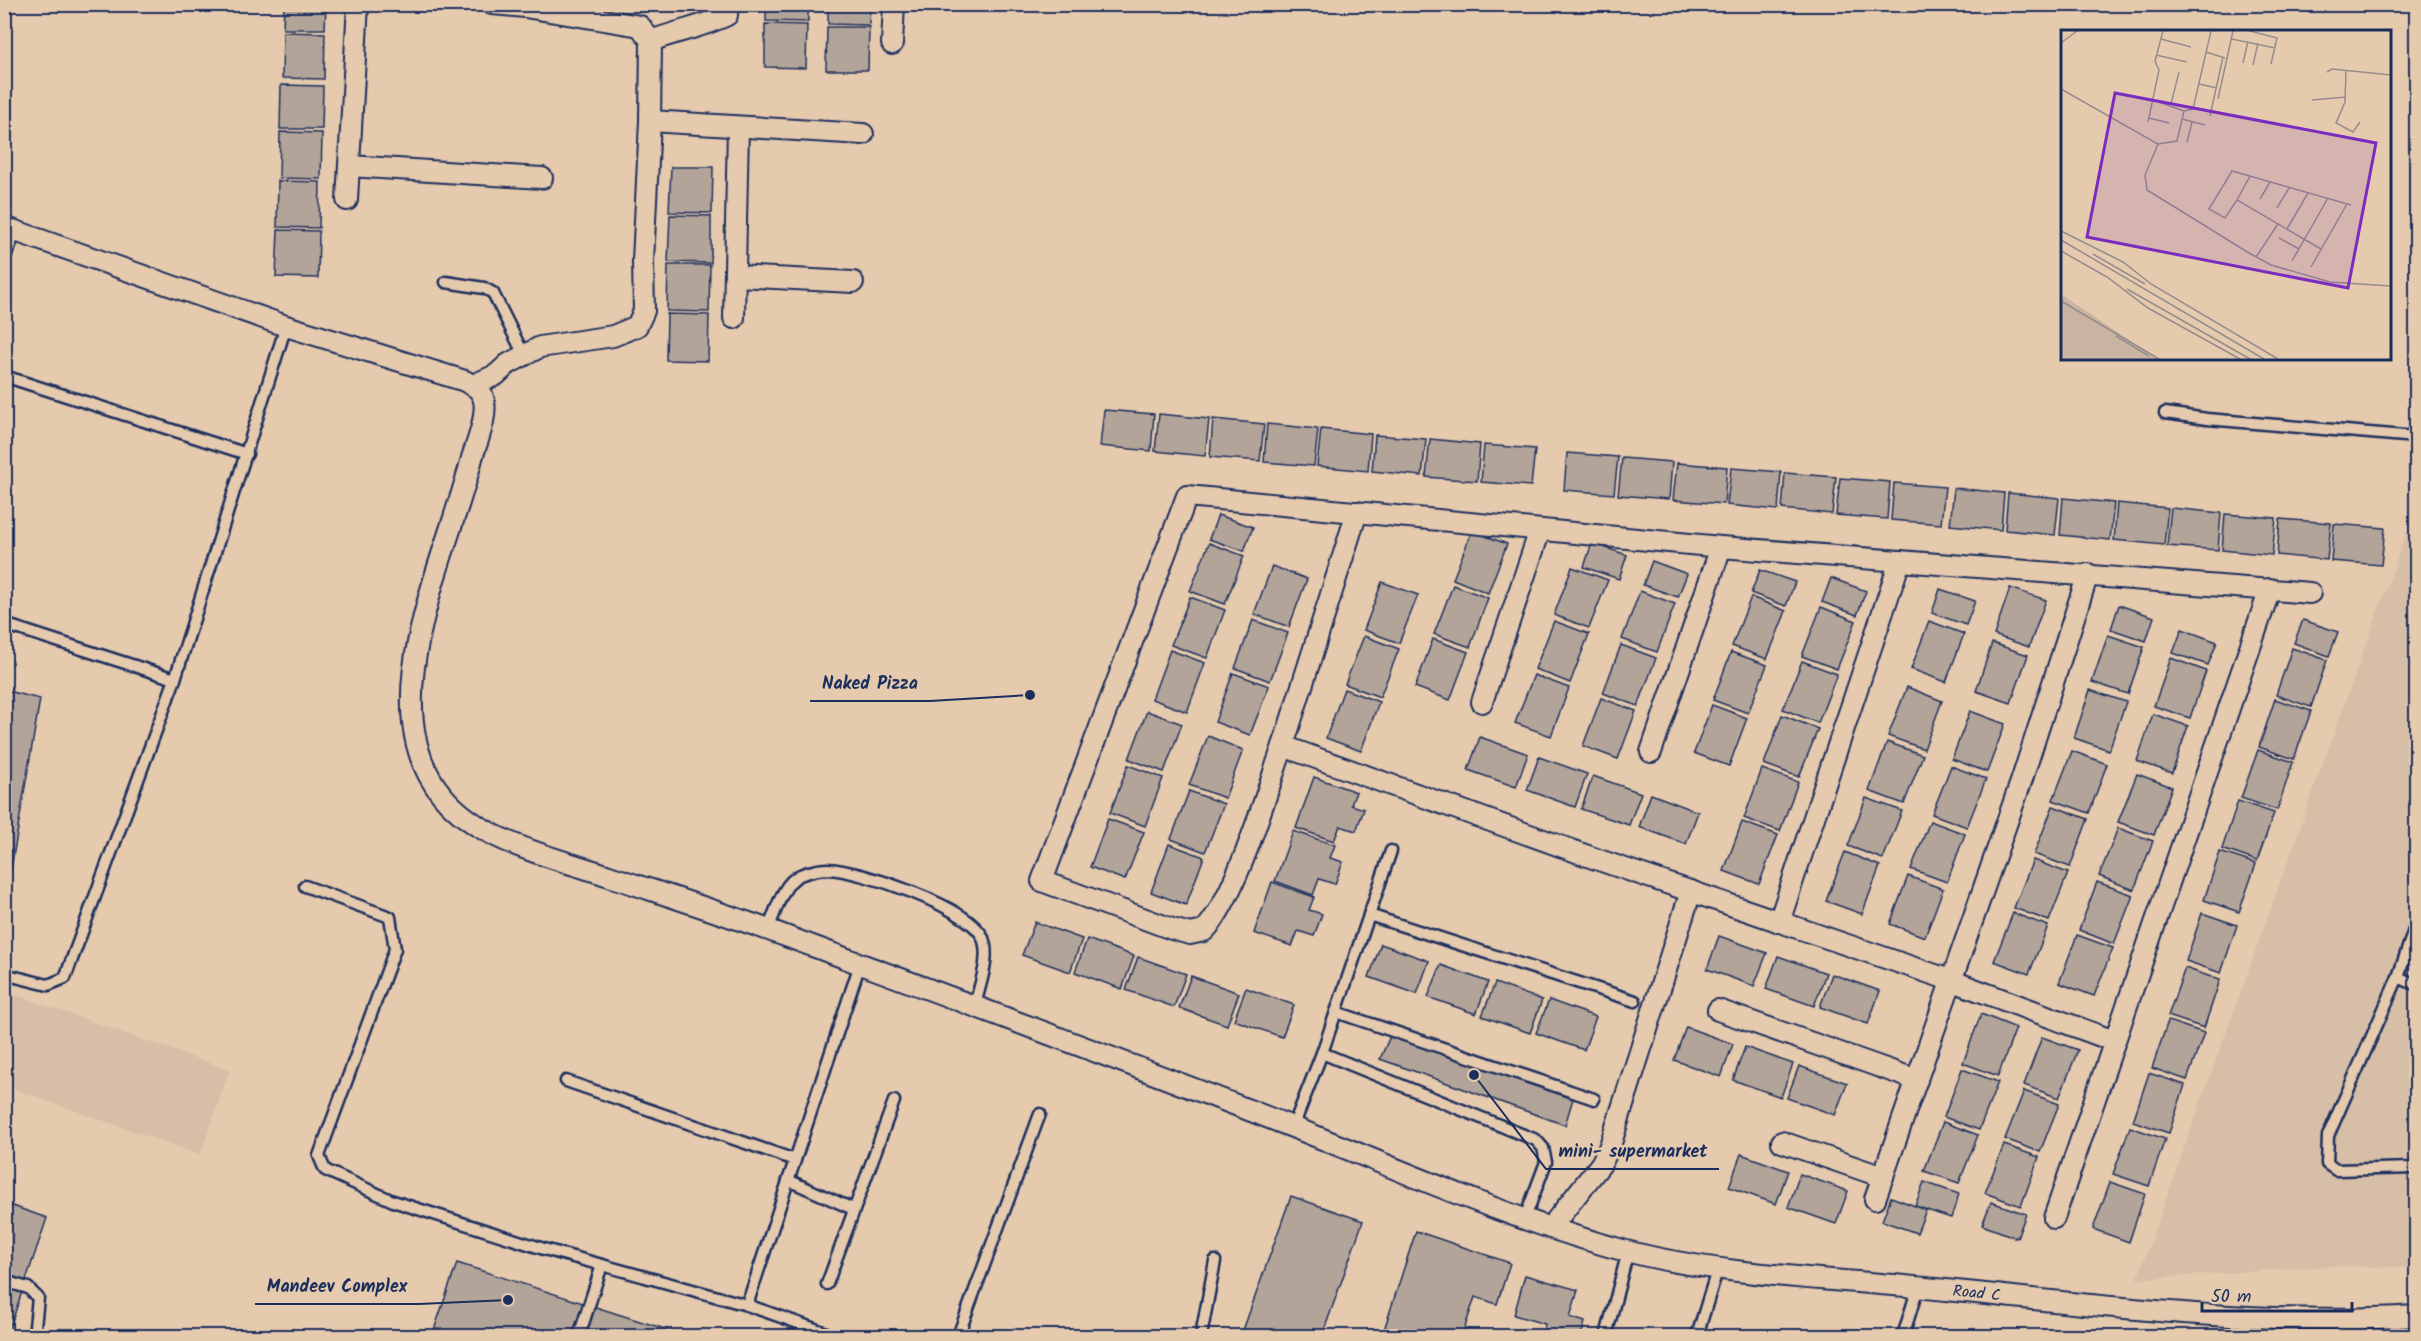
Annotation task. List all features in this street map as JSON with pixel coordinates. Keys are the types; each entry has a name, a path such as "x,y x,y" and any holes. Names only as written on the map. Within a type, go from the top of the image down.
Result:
{"street":[{"path":"347,200 358,4"},
{"path":"10,229 286,326 473,385 540,347 613,336 637,326 644,311 643,261 650,121 651,41 640,26 525,6 492,4"},
{"path":"651,41 677,31 707,25 727,15 728,4"},
{"path":"892,44 894,4"},
{"path":"650,121 863,134"},
{"path":"734,318 738,128"},
{"path":"349,166 542,178"},
{"path":"736,276 853,282"},
{"name":"Road C","path":"473,385 480,391 484,407 467,479 420,631 411,688 412,731 418,759 431,782 457,813 511,843 768,929 1293,1127 1526,1218 1628,1251 1718,1267 2077,1304 2254,1317 2362,1320 2416,1316"},
{"path":"1357,512 1283,747 1240,864 1219,912 1204,931 1190,934 1173,929 1042,881 1187,496 1357,512 1540,531 1721,547 2310,593"},
{"path":"1482,702 1540,531"},
{"path":"1651,752 1721,547"},
{"path":"1779,922 1900,561"},
{"path":"1875,1199 2022,779 2088,574"},
{"path":"2054,1218 2270,589"},
{"path":"1283,747 1950,980 2114,1041"},
{"path":"1551,1227 1601,1164 1610,1146 1691,891"},
{"path":"1718,1010 1917,1080"},
{"path":"1782,1142 1883,1177"}],"lane":[{"path":"4,259 10,229"},
{"path":"446,282 484,288 493,293 525,357"},
{"path":"4,974 48,985 65,978 175,679 286,326"},
{"path":"4,376 247,454"},
{"path":"2165,413 2207,419 2416,437"},
{"path":"4,624 175,679"},
{"path":"1293,1127 1322,1053 1391,851"},
{"path":"768,929 789,883 800,875 825,869 858,873 891,885 966,918 983,938 986,961 975,1006"},
{"path":"305,886 390,917 395,949 319,1156 325,1170 393,1201 602,1265 747,1305 835,1336"},
{"path":"1369,915 1635,1001"},
{"path":"2416,924 2398,977 2328,1136 2326,1152 2327,1164 2336,1170 2416,1167"},
{"path":"747,1305 860,964"},
{"path":"2398,977 2416,985"},
{"path":"1336,1012 1594,1099"},
{"path":"1322,1053 1536,1140 1543,1148 1546,1162 1526,1218"},
{"path":"566,1081 795,1160"},
{"path":"827,1284 894,1101"},
{"path":"958,1336 1040,1114"},
{"path":"788,1180 853,1209"},
{"path":"1606,1336 1628,1251"},
{"path":"1201,1336 1215,1261"},
{"path":"579,1336 602,1265"},
{"path":"1697,1336 1718,1267"},
{"path":"4,1281 28,1288 38,1298 34,1336"},
{"path":"1903,1336 1918,1287"}],"shaded area":[{"path":"2413,514 2416,514 2416,1268 2334,1266 2137,1279"},
{"path":"5,991 230,1070 200,1155 5,1086"}],"building":[{"path":"284,4 326,4 325,29 283,29"},
{"path":"766,4 808,4 808,22 766,21"},
{"path":"828,4 870,4 869,25 828,24"},
{"path":"765,24 807,25 806,68 765,67"},
{"path":"827,27 869,27 868,70 826,70"},
{"path":"283,32 325,33 324,79 282,78"},
{"path":"281,85 323,86 322,129 280,129"},
{"path":"280,132 322,133 321,179 279,178"},
{"path":"671,167 713,167 712,213 669,212"},
{"path":"278,181 320,182 319,228 277,227"},
{"path":"670,215 711,216 711,263 668,262"},
{"path":"278,230 319,231 318,278 276,277"},
{"path":"668,265 710,265 709,312 667,311"},
{"path":"667,314 709,315 708,361 666,360"},
{"path":"1104,410 1154,414 1151,451 1100,446"},
{"path":"1159,414 1209,419 1205,456 1155,451"},
{"path":"1213,419 1264,424 1260,461 1210,457"},
{"path":"1267,424 1318,429 1314,466 1264,462"},
{"path":"1321,429 1371,434 1368,471 1317,466"},
{"path":"1375,435 1426,439 1422,476 1372,471"},
{"path":"1430,439 1480,444 1477,481 1426,477"},
{"path":"1484,445 1535,449 1531,486 1481,482"},
{"path":"1567,453 1618,457 1614,494 1564,490"},
{"path":"1622,458 1672,462 1669,499 1618,495"},
{"path":"1677,463 1727,467 1724,504 1673,500"},
{"path":"1731,468 1781,472 1778,510 1727,505"},
{"path":"1785,473 1836,477 1832,514 1782,509"},
{"path":"1840,478 1890,482 1887,519 1836,515"},
{"path":"1894,483 1945,487 1941,524 1891,520"},
{"path":"1954,488 2004,493 2001,530 1950,525"},
{"path":"2008,493 2059,498 2055,535 2005,530"},
{"path":"2063,498 2114,503 2110,540 2060,535"},
{"path":"2117,503 2168,508 2164,545 2114,540"},
{"path":"2171,508 2221,513 2218,550 2167,546"},
{"path":"2225,514 2276,518 2272,555 2222,550"},
{"path":"1218,515 1253,527 1244,551 1209,539"},
{"path":"2280,519 2331,523 2327,560 2277,555"},
{"path":"2334,524 2385,528 2381,565 2331,561"},
{"path":"1472,531 1507,544 1488,593 1453,579"},
{"path":"1209,543 1244,556 1225,604 1190,591"},
{"path":"1592,543 1627,555 1619,579 1584,567"},
{"path":"1652,561 1687,574 1678,597 1643,585"},
{"path":"1272,566 1307,579 1289,627 1254,614"},
{"path":"1572,567 1608,580 1589,628 1554,615"},
{"path":"1760,570 1795,582 1786,606 1751,593"},
{"path":"1831,578 1866,591 1857,615 1822,602"},
{"path":"1382,582 1418,595 1399,643 1364,630"},
{"path":"1453,585 1488,598 1470,647 1434,634"},
{"path":"2010,588 2046,600 2029,647 1994,635"},
{"path":"1940,589 1975,601 1966,625 1932,613"},
{"path":"1640,591 1675,604 1657,652 1622,639"},
{"path":"1190,597 1225,610 1207,658 1171,645"},
{"path":"1751,597 1786,611 1767,659 1732,646"},
{"path":"2119,605 2154,617 2146,641 2111,629"},
{"path":"1821,607 1856,621 1837,669 1802,656"},
{"path":"1253,620 1288,633 1270,681 1235,668"},
{"path":"2303,620 2338,632 2329,656 2294,643"},
{"path":"1554,621 1589,634 1570,683 1535,669"},
{"path":"1929,621 1964,634 1946,682 1911,669"},
{"path":"2182,629 2217,642 2208,665 2173,653"},
{"path":"2108,635 2144,647 2128,694 2092,682"},
{"path":"1364,636 1399,649 1380,697 1345,684"},
{"path":"1433,639 1468,652 1450,700 1415,687"},
{"path":"1992,643 2028,655 2011,703 1976,691"},
{"path":"1621,645 1656,658 1638,706 1603,693"},
{"path":"2292,648 2327,660 2311,707 2276,695"},
{"path":"1170,650 1205,663 1187,712 1152,699"},
{"path":"1731,652 1767,665 1748,713 1713,700"},
{"path":"2171,658 2206,671 2190,718 2154,706"},
{"path":"1802,661 1837,674 1818,723 1783,709"},
{"path":"1233,673 1269,686 1250,735 1215,722"},
{"path":"1534,675 1569,688 1551,736 1515,723"},
{"path":"1907,687 1942,701 1924,749 1888,736"},
{"path":"1344,689 1379,702 1361,751 1326,738"},
{"path":"4,690 40,699 4,910"},
{"path":"2090,690 2126,702 2109,750 2074,738"},
{"path":"1601,698 1636,711 1618,759 1583,746"},
{"path":"2275,699 2311,711 2294,759 2259,747"},
{"path":"1712,705 1747,718 1729,766 1694,753"},
{"path":"1147,711 1182,724 1164,772 1129,759"},
{"path":"1970,711 2005,724 1987,772 1952,759"},
{"path":"2153,714 2188,726 2172,773 2137,761"},
{"path":"1782,715 1818,729 1799,777 1764,764"},
{"path":"1208,736 1243,750 1225,798 1189,785"},
{"path":"1480,737 1528,754 1516,787 1468,770"},
{"path":"1887,742 1923,755 1904,804 1869,791"},
{"path":"2258,750 2293,762 2277,810 2241,798"},
{"path":"2072,751 2107,764 2089,813 2053,800"},
{"path":"1539,757 1587,774 1575,807 1527,790"},
{"path":"1128,765 1163,778 1145,826 1110,813"},
{"path":"1951,766 1986,779 1967,827 1932,814"},
{"path":"1762,769 1798,782 1780,831 1744,818"},
{"path":"2137,774 2172,787 2154,835 2118,822"},
{"path":"1593,776 1641,793 1629,825 1581,809"},
{"path":"1314,777 1356,792 1351,805 1364,809 1356,831 1340,826 1334,841 1296,828"},
{"path":"1189,791 1224,804 1205,852 1171,839"},
{"path":"1651,794 1698,812 1686,844 1639,827"},
{"path":"1866,798 1902,811 1883,859 1848,846"},
{"path":"2238,801 2274,813 2257,861 2222,849"},
{"path":"2053,806 2088,819 2070,867 2034,854"},
{"path":"1108,819 1144,832 1125,880 1090,867"},
{"path":"1930,821 1965,834 1947,882 1911,869"},
{"path":"1742,822 1778,835 1759,884 1724,871"},
{"path":"2118,828 2153,841 2134,890 2099,876"},
{"path":"1293,831 1335,845 1330,858 1343,862 1335,884 1319,879 1313,895 1275,881"},
{"path":"1169,844 1204,857 1186,905 1151,892"},
{"path":"1845,852 1880,866 1862,914 1826,901"},
{"path":"2220,852 2256,864 2239,912 2204,900"},
{"path":"2033,860 2068,873 2049,921 2014,908"},
{"path":"1908,876 1943,889 1925,937 1890,924"},
{"path":"1272,882 1314,897 1309,910 1322,914 1314,936 1298,931 1292,946 1254,933"},
{"path":"2097,882 2133,895 2114,944 2079,930"},
{"path":"2013,913 2048,926 2029,974 1994,961"},
{"path":"2202,913 2237,925 2221,973 2186,961"},
{"path":"1035,922 1082,939 1070,972 1022,955"},
{"path":"2077,935 2113,948 2094,996 2059,983"},
{"path":"1719,936 1767,953 1754,986 1707,969"},
{"path":"1087,939 1134,956 1122,989 1075,972"},
{"path":"1381,944 1429,961 1417,994 1369,977"},
{"path":"1778,956 1826,973 1814,1006 1766,989"},
{"path":"1138,957 1186,974 1174,1007 1126,990"},
{"path":"1441,965 1488,982 1476,1014 1428,997"},
{"path":"2185,968 2220,980 2204,1028 2168,1016"},
{"path":"1832,974 1880,991 1868,1024 1820,1007"},
{"path":"1191,976 1239,993 1227,1025 1179,1008"},
{"path":"1495,983 1542,1000 1530,1033 1482,1016"},
{"path":"1246,988 1294,1005 1282,1037 1234,1020"},
{"path":"1549,1000 1596,1017 1584,1050 1536,1033"},
{"path":"1981,1014 2016,1028 1998,1076 1963,1063"},
{"path":"2168,1021 2204,1033 2187,1080 2152,1068"},
{"path":"1686,1027 1733,1044 1721,1077 1674,1060"},
{"path":"1391,1034 1575,1092 1565,1125 1380,1059"},
{"path":"2042,1037 2078,1050 2059,1098 2024,1085"},
{"path":"1745,1047 1793,1064 1781,1097 1733,1080"},
{"path":"1799,1066 1847,1083 1835,1115 1787,1098"},
{"path":"1962,1069 1998,1082 1979,1130 1944,1117"},
{"path":"2149,1073 2185,1085 2169,1133 2133,1121"},
{"path":"2024,1091 2059,1104 2040,1152 2005,1139"},
{"path":"1943,1122 1978,1135 1959,1183 1924,1171"},
{"path":"2130,1127 2165,1139 2149,1186 2113,1174"},
{"path":"2004,1145 2039,1157 2021,1206 1985,1193"},
{"path":"1741,1154 1788,1171 1776,1204 1729,1187"},
{"path":"1800,1174 1848,1191 1836,1224 1788,1207"},
{"path":"1924,1182 1959,1194 1951,1218 1915,1206"},
{"path":"2110,1182 2145,1194 2129,1242 2093,1229"},
{"path":"1291,1196 1363,1221 1322,1336 1241,1336"},
{"path":"1891,1197 1926,1210 1917,1233 1882,1221"},
{"path":"1991,1202 2026,1214 2017,1238 1982,1225"},
{"path":"4,1203 47,1218 7,1336 4,1336"},
{"path":"1416,1231 1510,1263 1497,1304 1475,1297 1462,1336 1382,1336"},
{"path":"457,1263 687,1336 432,1336"},
{"path":"1525,1275 1578,1290 1570,1317 1585,1322 1581,1336 1542,1336 1545,1324 1514,1315"}],"place":[{"name":"Naked Pizza","path":"1030,695"},
{"name":"mini- supermarket","path":"1474,1075"},
{"name":"Mandeev Complex","path":"508,1300"}]}
